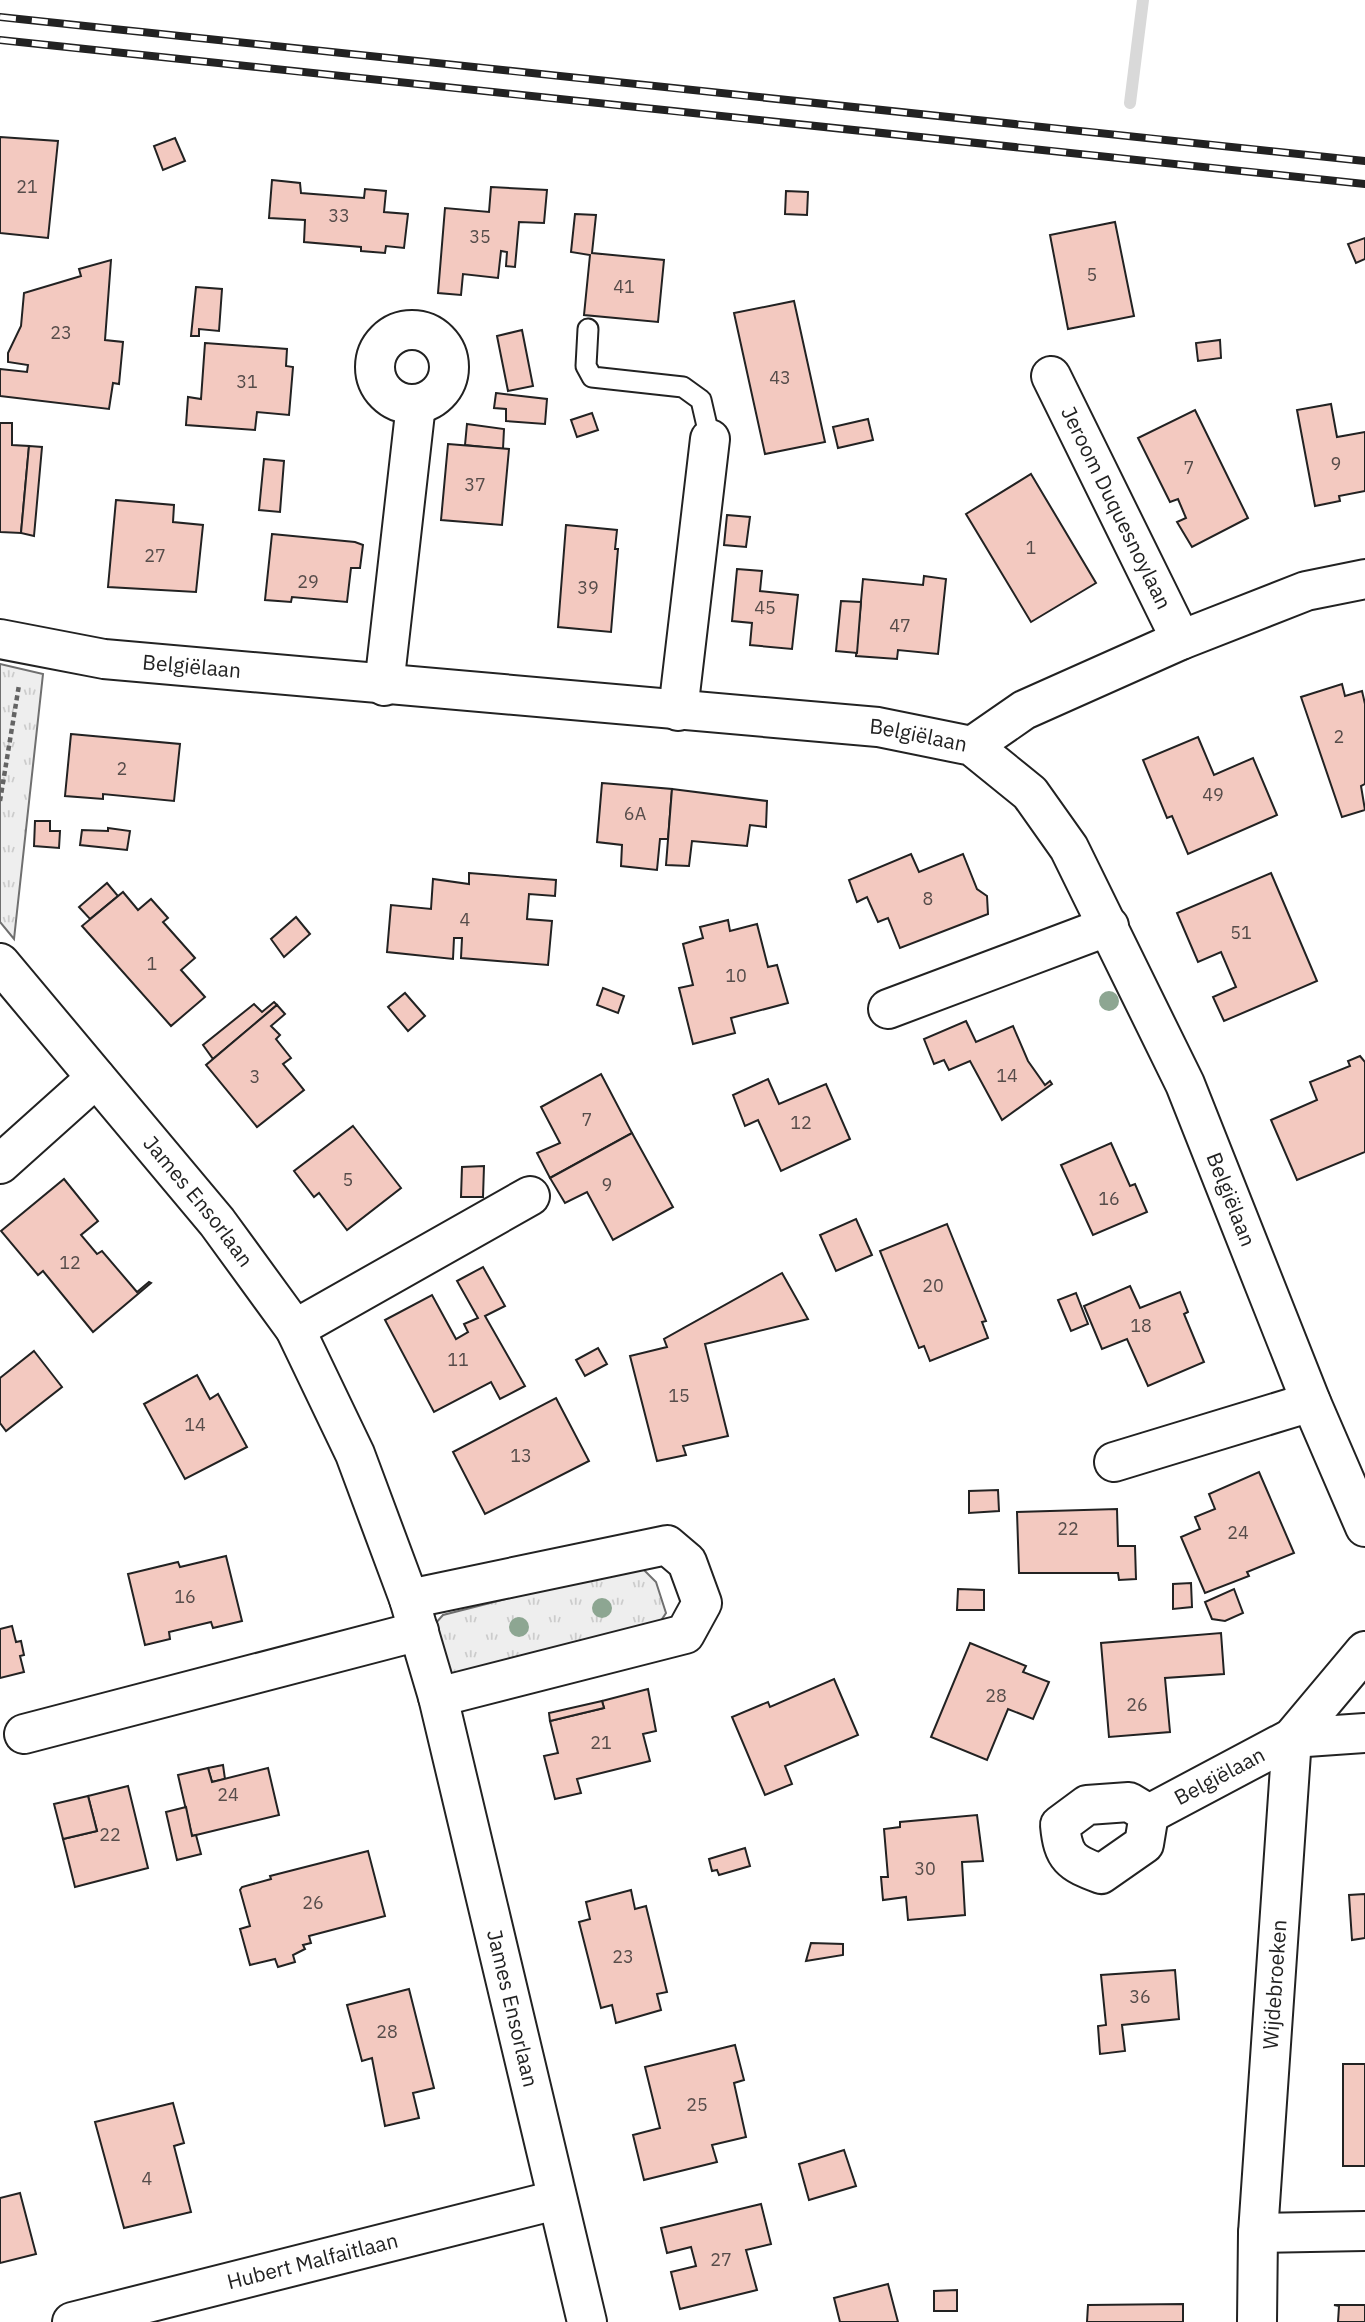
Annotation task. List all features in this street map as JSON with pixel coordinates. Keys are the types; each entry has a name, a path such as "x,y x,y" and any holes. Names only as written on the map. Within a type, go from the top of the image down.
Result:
{"street":[{"name":"Jeroom Duquesnoylaan","path":"1051,376 1181,640"},
{"path":"384,686 416,404"},
{"path":"678,710 710,439"},
{"path":"972,746 1024,710 1181,640 1306,591 1365,579"},
{"name":"Belgiëlaan","path":"12,642 104,659 384,686 878,727 972,746 1030,793 1069,848 1109,926 1185,1084 1311,1402 1365,1527"},
{"path":"888,1010 1109,926"},
{"name":"James Ensorlaan","path":"0,963 217,1222 295,1329 355,1454 414,1615 438,1697 555,2200 587,2322"},
{"path":"0,1164 96,1078"},
{"path":"295,1329 530,1196"},
{"path":"1114,1462 1311,1402"},
{"path":"23,1734 414,1615 667,1545 687,1562 702,1603 685,1634 438,1697"},
{"name":"Belgiëlaan","path":"1149,1814 1292,1738 1365,1651"},
{"name":"Belgiëlaan","path":"1292,1738 1365,1733"},
{"name":"Wijdebroeken","path":"1257,2322 1258,2233 1292,1738"},
{"name":"Hubert Malfaitlaan","path":"72,2322 134,2314 555,2200"},
{"path":"1258,2233 1365,2231"}],"lane":[{"path":"588,329 586,366 592,377 683,387 701,400 710,439"}],"path":[{"path":"0,801 12,642"}],"green space":[{"path":"0,664 43,674 14,939 0,922"},
{"path":"639,1565 656,1582 666,1613 654,1631 446,1677 434,1625 443,1615"}],"building":[{"path":"0,137 58,141 48,238 0,233"},
{"path":"175,138 185,161 163,170 154,146"},
{"path":"272,180 300,183 301,193 364,198 365,189 386,191 384,212 408,214 404,248 386,246 385,253 361,251 361,247 304,242 305,220 269,218"},
{"path":"491,187 547,190 544,223 519,222 515,267 506,266 507,252 501,251 498,278 463,274 461,295 438,293 445,208 489,212"},
{"path":"786,191 808,192 807,215 785,214"},
{"path":"575,214 596,215 592,253 664,260 658,322 584,315 590,255 571,252"},
{"path":"1115,222 1134,316 1068,329 1050,235"},
{"path":"1365,238 1365,259 1356,263 1348,244"},
{"path":"111,260 105,340 123,342 119,384 113,383 109,409 0,396 0,369 27,372 28,365 8,362 8,353 21,326 24,293 81,276 79,269"},
{"path":"196,287 222,289 219,331 199,329 199,336 191,336"},
{"path":"794,301 825,442 765,454 734,313"},
{"path":"522,330 533,386 508,391 497,336"},
{"path":"1220,340 1221,358 1198,361 1196,343"},
{"path":"205,343 287,349 286,366 293,367 289,415 257,412 255,430 186,425 188,397 201,399"},
{"path":"496,393 547,399 545,424 506,421 506,409 494,408"},
{"path":"1331,404 1337,437 1365,432 1365,491 1339,496 1340,501 1315,506 1297,410"},
{"path":"1195,410 1248,518 1192,547 1177,522 1186,518 1178,499 1170,502 1138,438"},
{"path":"592,413 598,430 577,437 571,420"},
{"path":"868,419 873,440 838,448 833,427"},
{"path":"0,423 12,423 12,445 29,446 21,533 0,532"},
{"path":"467,424 504,429 503,449 465,445"},
{"path":"448,444 509,449 502,525 441,520"},
{"path":"29,446 42,447 34,536 21,533"},
{"path":"264,459 284,461 280,512 259,510"},
{"path":"1031,474 1096,583 1031,622 966,514"},
{"path":"116,500 174,505 173,522 203,525 196,592 108,587"},
{"path":"727,515 750,517 746,547 724,545"},
{"path":"566,525 617,530 615,549 618,549 611,632 558,627"},
{"path":"272,534 363,545 360,568 351,568 347,602 292,597 291,602 265,600"},
{"path":"737,569 762,571 760,591 798,595 792,649 750,645 752,623 732,621"},
{"path":"924,576 946,579 938,654 898,650 897,659 856,656 863,579 923,585"},
{"path":"841,601 861,602 857,653 836,651"},
{"path":"1342,684 1345,696 1362,691 1365,704 1365,784 1361,786 1365,810 1342,817 1301,697"},
{"path":"71,734 180,744 174,801 103,794 103,799 65,796"},
{"path":"1198,737 1214,775 1253,758 1277,815 1188,854 1172,816 1167,818 1143,760"},
{"path":"602,783 672,789 668,839 660,839 657,870 621,866 622,845 597,842"},
{"path":"672,789 767,801 766,827 750,825 747,846 692,841 689,866 666,865"},
{"path":"35,821 50,821 50,831 60,831 59,848 34,846"},
{"path":"108,828 130,831 127,850 80,845 82,830 108,831"},
{"path":"911,854 919,872 963,854 977,889 987,896 988,914 900,948 888,918 878,922 867,897 857,902 849,880"},
{"path":"469,873 556,880 555,896 529,894 527,919 552,921 548,965 461,958 462,938 454,938 453,959 387,952 391,905 431,909 433,879 469,884"},
{"path":"1271,873 1317,981 1224,1021 1213,997 1236,987 1221,952 1198,962 1177,913"},
{"path":"107,883 118,896 90,919 79,907"},
{"path":"123,892 138,910 151,899 168,918 163,922 195,958 181,970 205,997 171,1026 82,926"},
{"path":"296,917 310,934 284,957 271,939"},
{"path":"728,920 730,931 757,924 768,967 777,965 788,1003 731,1018 735,1033 693,1044 679,988 693,985 683,944 703,938 700,927"},
{"path":"603,988 624,996 618,1013 597,1005"},
{"path":"405,993 425,1016 408,1031 388,1007"},
{"path":"274,1002 277,1005 213,1059 203,1045 254,1004 262,1012"},
{"path":"277,1005 285,1014 271,1026 280,1035 276,1039 291,1058 283,1064 304,1090 257,1127 206,1065"},
{"path":"966,1021 976,1042 1013,1026 1028,1061 1045,1085 1050,1081 1052,1084 1002,1120 970,1061 949,1070 944,1060 934,1064 924,1039"},
{"path":"1360,1056 1365,1062 1365,1152 1297,1180 1271,1120 1317,1100 1310,1082 1350,1066 1348,1061"},
{"path":"601,1074 632,1133 550,1178 537,1153 560,1143 541,1107"},
{"path":"768,1079 779,1104 826,1084 850,1139 781,1171 758,1120 745,1126 733,1095"},
{"path":"353,1126 401,1188 347,1230 319,1193 314,1197 294,1171"},
{"path":"632,1133 673,1207 613,1240 587,1192 565,1203 550,1178"},
{"path":"1111,1143 1130,1186 1135,1184 1147,1212 1093,1235 1061,1165"},
{"path":"484,1166 483,1197 461,1197 462,1167"},
{"path":"64,1179 98,1221 81,1235 97,1254 102,1251 137,1292 151,1283 93,1332 43,1271 38,1275 1,1231"},
{"path":"856,1219 872,1255 836,1271 820,1235"},
{"path":"947,1224 986,1321 982,1322 988,1338 930,1361 924,1346 919,1348 880,1251"},
{"path":"483,1267 505,1306 485,1316 525,1386 500,1399 491,1382 434,1412 385,1320 432,1295 456,1339 468,1332 464,1324 478,1318 457,1281"},
{"path":"782,1273 808,1319 705,1344 728,1436 683,1446 686,1455 657,1461 630,1356 667,1347 664,1339"},
{"path":"1130,1286 1140,1308 1180,1292 1188,1312 1184,1314 1204,1362 1148,1386 1127,1339 1102,1349 1084,1306"},
{"path":"1076,1293 1088,1324 1071,1331 1058,1300"},
{"path":"598,1348 607,1364 585,1376 576,1360"},
{"path":"34,1351 62,1387 6,1431 0,1423 0,1378"},
{"path":"197,1375 210,1399 218,1394 247,1447 185,1479 144,1404"},
{"path":"556,1398 589,1461 485,1514 453,1452"},
{"path":"1259,1472 1294,1553 1247,1572 1249,1576 1205,1593 1181,1537 1200,1529 1195,1517 1215,1509 1209,1494"},
{"path":"998,1490 999,1511 969,1513 969,1491"},
{"path":"1117,1509 1118,1546 1135,1546 1136,1579 1119,1580 1118,1573 1019,1573 1017,1512"},
{"path":"226,1556 242,1621 213,1628 211,1622 169,1632 170,1639 145,1645 128,1574 178,1562 180,1567"},
{"path":"1191,1583 1192,1607 1173,1609 1173,1584"},
{"path":"958,1589 984,1590 984,1610 957,1610"},
{"path":"1234,1589 1243,1613 1225,1621 1212,1619 1205,1602"},
{"path":"12,1626 16,1642 21,1641 24,1655 20,1656 24,1672 0,1678 0,1629"},
{"path":"1221,1633 1224,1674 1165,1678 1170,1732 1109,1737 1101,1643"},
{"path":"970,1643 1026,1666 1023,1672 1049,1682 1033,1719 1008,1709 987,1760 931,1737"},
{"path":"834,1679 858,1735 785,1766 792,1784 765,1795 732,1717 768,1702 770,1707"},
{"path":"648,1689 656,1731 643,1734 650,1761 577,1779 581,1793 555,1799 544,1756 558,1753 550,1721 604,1708 602,1701"},
{"path":"602,1701 604,1708 550,1721 549,1713"},
{"path":"223,1765 225,1779 212,1782 208,1768"},
{"path":"208,1768 212,1782 268,1768 279,1815 192,1836 178,1775"},
{"path":"128,1786 148,1868 75,1887 63,1839 97,1831 88,1796"},
{"path":"88,1796 97,1831 63,1839 54,1804"},
{"path":"186,1807 192,1836 196,1835 201,1854 177,1860 166,1812"},
{"path":"977,1815 983,1861 962,1862 965,1915 908,1920 906,1897 883,1900 881,1877 888,1877 884,1829 900,1827 900,1822"},
{"path":"745,1848 750,1866 719,1875 717,1870 712,1871 709,1859"},
{"path":"368,1851 385,1916 309,1936 311,1943 303,1945 305,1949 293,1955 295,1962 278,1967 275,1959 250,1965 240,1929 250,1926 240,1890 242,1887 271,1879 270,1876"},
{"path":"631,1890 635,1909 646,1906 667,1992 657,1994 661,2010 616,2023 612,2005 601,2008 579,1922 590,1919 586,1902"},
{"path":"1365,1894 1365,1938 1352,1940 1349,1895"},
{"path":"811,1943 843,1944 843,1955 806,1961"},
{"path":"1175,1970 1179,2019 1122,2025 1125,2051 1100,2054 1098,2026 1106,2025 1101,1975"},
{"path":"409,1989 434,2088 413,2093 419,2118 385,2126 372,2058 362,2061 347,2005"},
{"path":"735,2045 744,2080 734,2083 746,2137 712,2145 717,2162 644,2180 633,2135 660,2128 645,2067"},
{"path":"1343,2064 1365,2064 1365,2166 1343,2166"},
{"path":"173,2103 184,2143 174,2146 191,2212 124,2228 95,2122"},
{"path":"844,2150 856,2186 809,2200 799,2164"},
{"path":"20,2193 36,2254 0,2263 0,2198"},
{"path":"761,2204 771,2244 746,2250 757,2290 680,2309 671,2272 696,2266 691,2247 667,2253 661,2228"},
{"path":"888,2284 898,2322 840,2322 834,2298"},
{"path":"957,2290 957,2311 934,2311 934,2291"},
{"path":"1183,2304 1183,2322 1087,2322 1088,2305"},
{"path":"1334,2305 1365,2305 1365,2322 1338,2322 1339,2306"}],"waterway":[{"path":"1130,103 1143,0"}],"railway":[{"path":"0,17 1365,161"},
{"path":"0,40 1365,184"}]}
